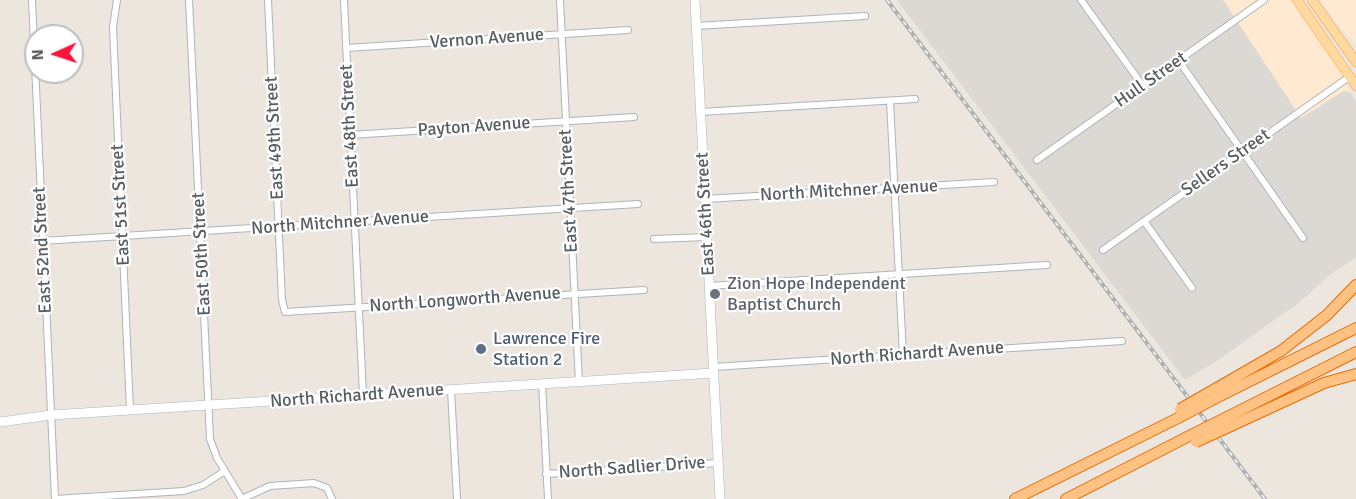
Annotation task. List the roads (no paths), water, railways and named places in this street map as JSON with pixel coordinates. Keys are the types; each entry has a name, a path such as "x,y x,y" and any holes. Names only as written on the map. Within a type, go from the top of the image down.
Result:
{"highway":[{"path":"1211,396 1290,345 1327,315 1356,285"},
{"path":"1015,499 1099,457 1211,396 1356,328"},
{"path":"1066,499 1230,421 1356,352"},
{"path":"1230,421 1324,383 1356,374"}],"main road":[{"path":"1297,0 1353,75 1356,86"},
{"path":"1312,0 1356,62"}],"street":[{"name":"East 52nd Street","path":"32,0 55,499"},
{"name":"East 51st Street","path":"117,0 113,27 130,410"},
{"name":"East 50th Street","path":"189,0 211,444 242,499"},
{"name":"East 49th Street","path":"268,0 282,300 285,312"},
{"name":"East 48th Street","path":"344,0 363,395"},
{"name":"East 47th Street","path":"560,0 579,382"},
{"name":"East 46th Street","path":"695,0 720,499"},
{"path":"1082,0 1143,86"},
{"name":"Hull Street","path":"1037,160 1264,0"},
{"path":"696,26 866,16"},
{"name":"Vernon Avenue","path":"346,48 628,30"},
{"path":"1179,61 1304,238"},
{"name":"Sellers Street","path":"1103,250 1353,75"},
{"path":"701,112 915,99"},
{"path":"890,101 903,355"},
{"name":"Payton Avenue","path":"350,135 634,117"},
{"name":"North Mitchner Avenue","path":"705,199 993,182"},
{"name":"North Mitchner Avenue","path":"42,241 638,204"},
{"path":"1144,221 1192,288"},
{"path":"654,240 707,237"},
{"path":"709,286 1047,265"},
{"name":"North Longworth Avenue","path":"285,312 644,290"},
{"name":"North Richardt Avenue","path":"0,422 51,415 579,382 903,355 1122,341"},
{"path":"542,383 548,499"},
{"path":"451,390 457,499"},
{"name":"North Sadlier Drive","path":"546,474 719,463"},
{"path":"55,499 187,490 203,485 225,471"},
{"path":"242,499 273,486 316,483 326,487 332,499"}],"railway":[{"path":"887,0 1265,499"}],"place":[{"name":"Zion Hope Independent Baptist Church","path":"715,294"},
{"name":"Lawrence Fire Station 2","path":"481,349"}]}
